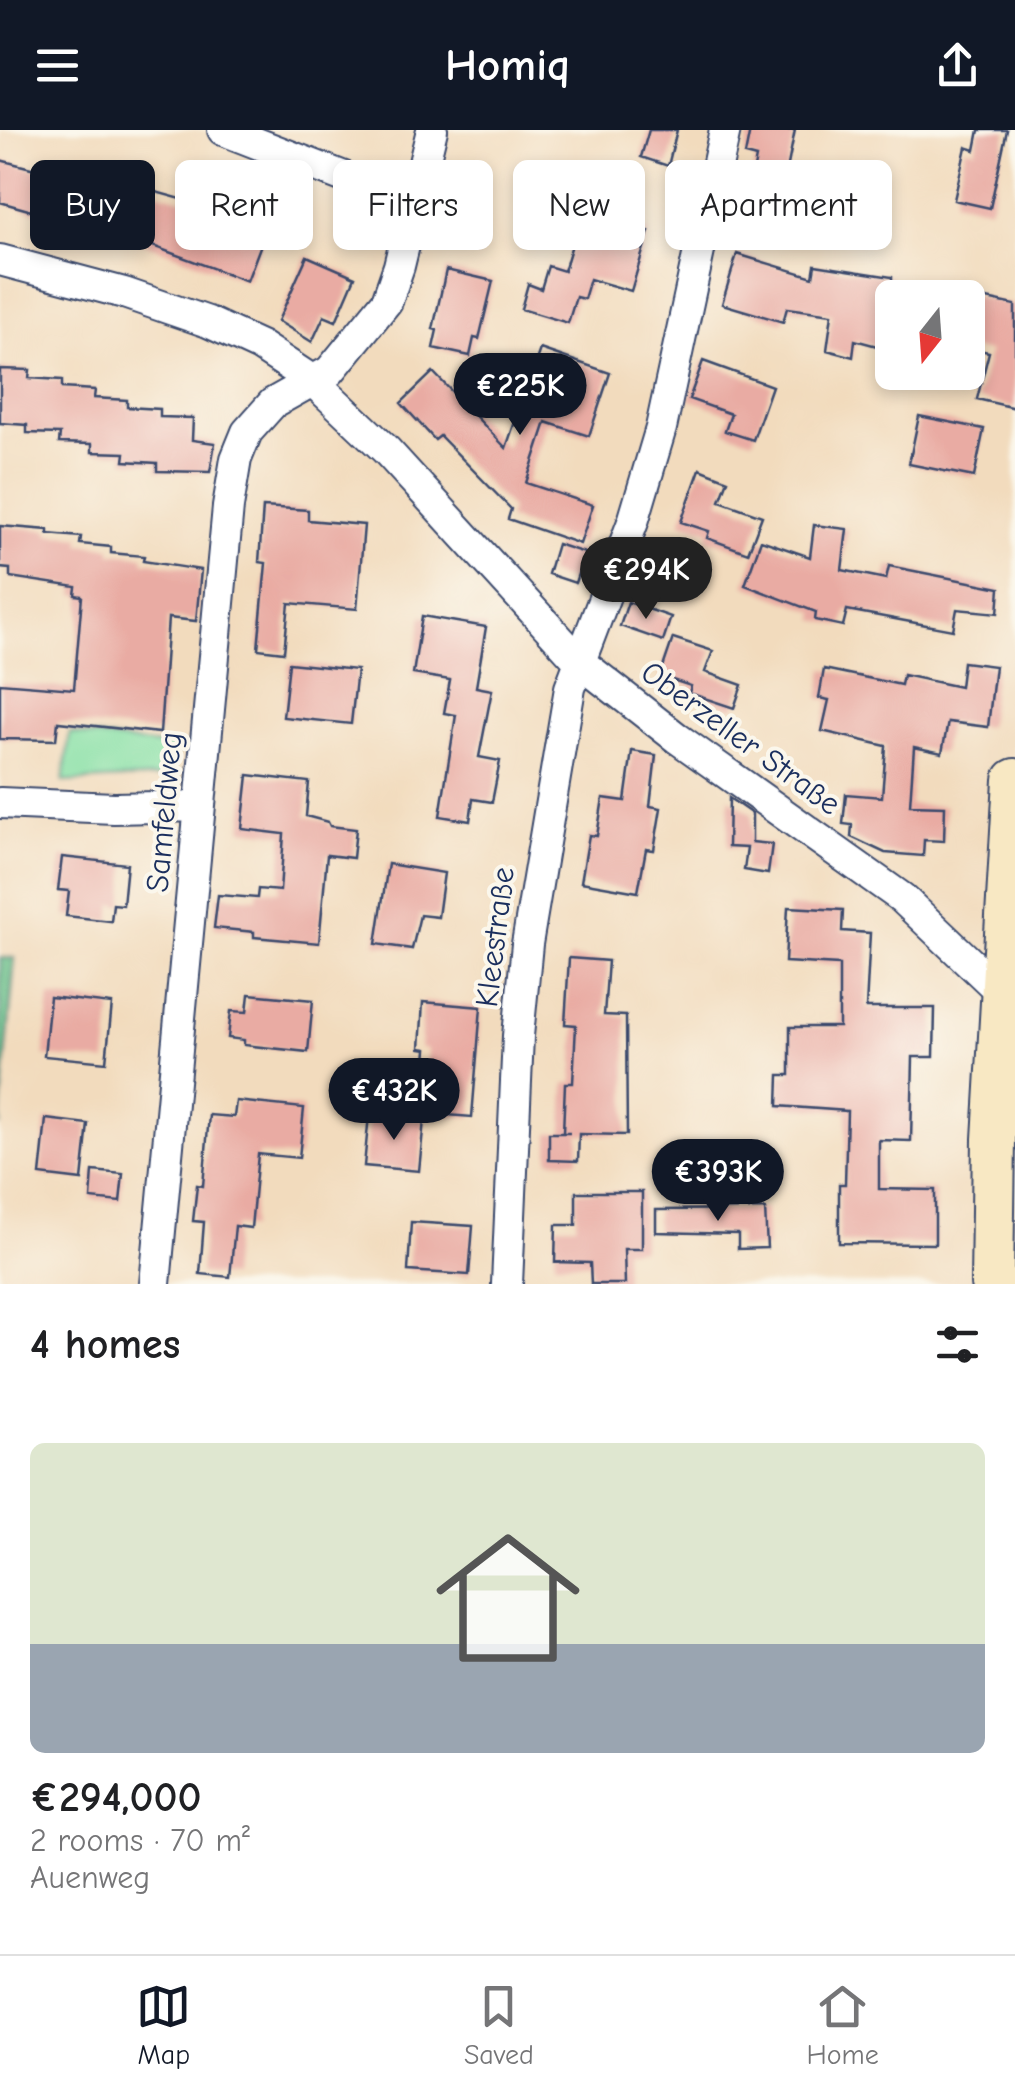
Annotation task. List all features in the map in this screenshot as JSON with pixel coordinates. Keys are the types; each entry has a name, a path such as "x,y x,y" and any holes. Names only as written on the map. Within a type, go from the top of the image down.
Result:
{"main road":[{"path":"992,1284 1004,1139 1001,992 1010,915 1015,780"}],"street":[{"path":"223,130 333,173"},
{"name":"Samfeldweg","path":"425,160 432,130"},
{"name":"Kleestraße","path":"507,1284 518,1036 527,944 570,688 633,522 661,428 725,130"},
{"name":"Samfeldweg","path":"155,1284 228,507 236,459 247,432 273,404 330,371 386,301 403,250"},
{"name":"Oberzeller Straße","path":"0,260 124,293 208,322 260,346 313,382 386,450 581,662 677,738 902,898 1001,992"},
{"path":"0,803 114,808 199,806"}],"green space":[{"path":"70,733 181,748 162,777 63,782"},
{"path":"0,958 15,958 0,1126"}],"building":[{"path":"649,130 677,130 665,165 641,157"},
{"path":"750,130 795,130 789,160 756,160 745,155"},
{"path":"979,130 1007,130 990,208 954,200 966,147 975,150"},
{"path":"0,160 30,168 30,210 0,202"},
{"path":"155,192 175,197 175,250 259,250 247,281 155,247"},
{"path":"570,250 643,250 631,291 590,279 584,299 576,297 568,323 521,309 528,284 541,289 548,266 564,271"},
{"path":"737,254 813,277 815,265 892,277 875,280 875,345 855,340 853,357 827,350 832,314 787,308 783,322 722,304"},
{"path":"307,256 355,277 336,321 324,316 312,342 278,321"},
{"path":"446,270 493,281 479,339 474,338 470,356 433,348 437,330 433,329"},
{"path":"985,299 1015,305 1015,408 977,399 979,390 985,390 989,352 985,351"},
{"path":"540,349 610,373 589,436 546,422 526,483 593,505 580,544 508,519 511,509 440,436 435,440 401,403 433,372 506,448"},
{"path":"703,361 772,386 753,440 725,431 731,414 689,399"},
{"path":"0,369 30,370 29,378 62,380 62,388 95,390 94,398 127,400 127,407 160,409 160,417 193,418 192,440 215,443 210,472 157,471 157,463 124,461 125,453 92,452 92,444 59,443 60,434 27,433 27,425 0,423"},
{"path":"919,416 984,429 974,477 909,464"},
{"path":"700,469 728,480 720,501 762,516 748,553 707,538 709,531 681,522"},
{"path":"263,507 308,510 308,520 364,525 357,609 289,603 284,652 258,649 266,563 259,562"},
{"path":"814,525 847,529 842,570 886,579 889,566 1000,588 998,613 957,609 953,630 847,610 843,626 815,620 816,612 745,585 761,540 810,557"},
{"path":"0,526 81,537 80,544 111,547 111,553 144,556 143,561 201,570 196,621 168,618 160,733 58,722 56,740 0,739 0,683 74,689 82,596 75,595 76,587 10,577 10,569 0,568"},
{"path":"557,544 585,553 575,583 548,574"},
{"path":"628,602 671,617 663,641 620,626"},
{"path":"422,616 486,627 476,687 492,690 479,757 500,761 492,802 473,799 470,821 440,816 456,715 444,713 450,680 413,674"},
{"path":"673,638 713,651 705,672 742,685 734,708 689,693 691,686 660,676"},
{"path":"963,662 995,666 988,727 948,722 942,753 914,747 910,805 945,806 944,841 924,840 923,856 885,853 851,837 852,825 843,824 846,794 882,797 886,746 822,731 829,700 819,698 824,669 901,685 903,675 960,687"},
{"path":"289,663 357,670 351,724 283,717"},
{"path":"632,751 656,755 650,806 661,808 654,850 646,849 638,892 581,882 589,835 597,836 603,798 625,801"},
{"path":"248,775 309,782 306,816 330,826 356,829 353,858 327,855 319,943 254,937 254,932 214,928 218,895 257,898 258,889 280,891 284,834 242,829"},
{"path":"729,798 752,814 752,842 772,844 768,874 744,870 747,848 728,847"},
{"path":"62,857 127,864 123,905 113,904 111,921 66,916 69,891 58,890"},
{"path":"388,864 444,873 438,917 420,915 412,949 376,944"},
{"path":"788,907 843,910 842,931 870,933 866,1008 935,1008 934,1057 913,1057 911,1141 879,1140 879,1189 935,1190 935,1244 839,1243 839,1184 845,1184 847,1111 778,1106 779,1075 790,1075 790,1027 839,1027 839,965 785,962"},
{"path":"569,958 608,961 604,1015 626,1016 627,1135 579,1134 578,1161 549,1160 549,1133 563,1133 565,1083 573,1083 576,1025 565,1024"},
{"path":"249,994 313,1000 308,1052 244,1045 244,1040 228,1038 231,1011 247,1012"},
{"path":"50,997 112,1004 106,1062 44,1056"},
{"path":"423,1002 481,1007 472,1117 422,1113 427,1049 420,1048"},
{"path":"236,1101 304,1108 299,1158 258,1154 251,1228 235,1226 230,1277 200,1274 204,1222 193,1221 197,1185 203,1186 209,1115 234,1117"},
{"path":"369,1115 424,1120 419,1171 364,1166"},
{"path":"46,1119 88,1124 82,1180 40,1175"},
{"path":"93,1171 123,1174 120,1202 91,1199"},
{"path":"576,1192 642,1192 642,1249 624,1249 625,1284 591,1284 590,1263 555,1262 556,1225 576,1225"},
{"path":"765,1209 767,1248 738,1249 738,1234 656,1232 656,1210"},
{"path":"411,1222 473,1226 469,1275 408,1271"}]}
